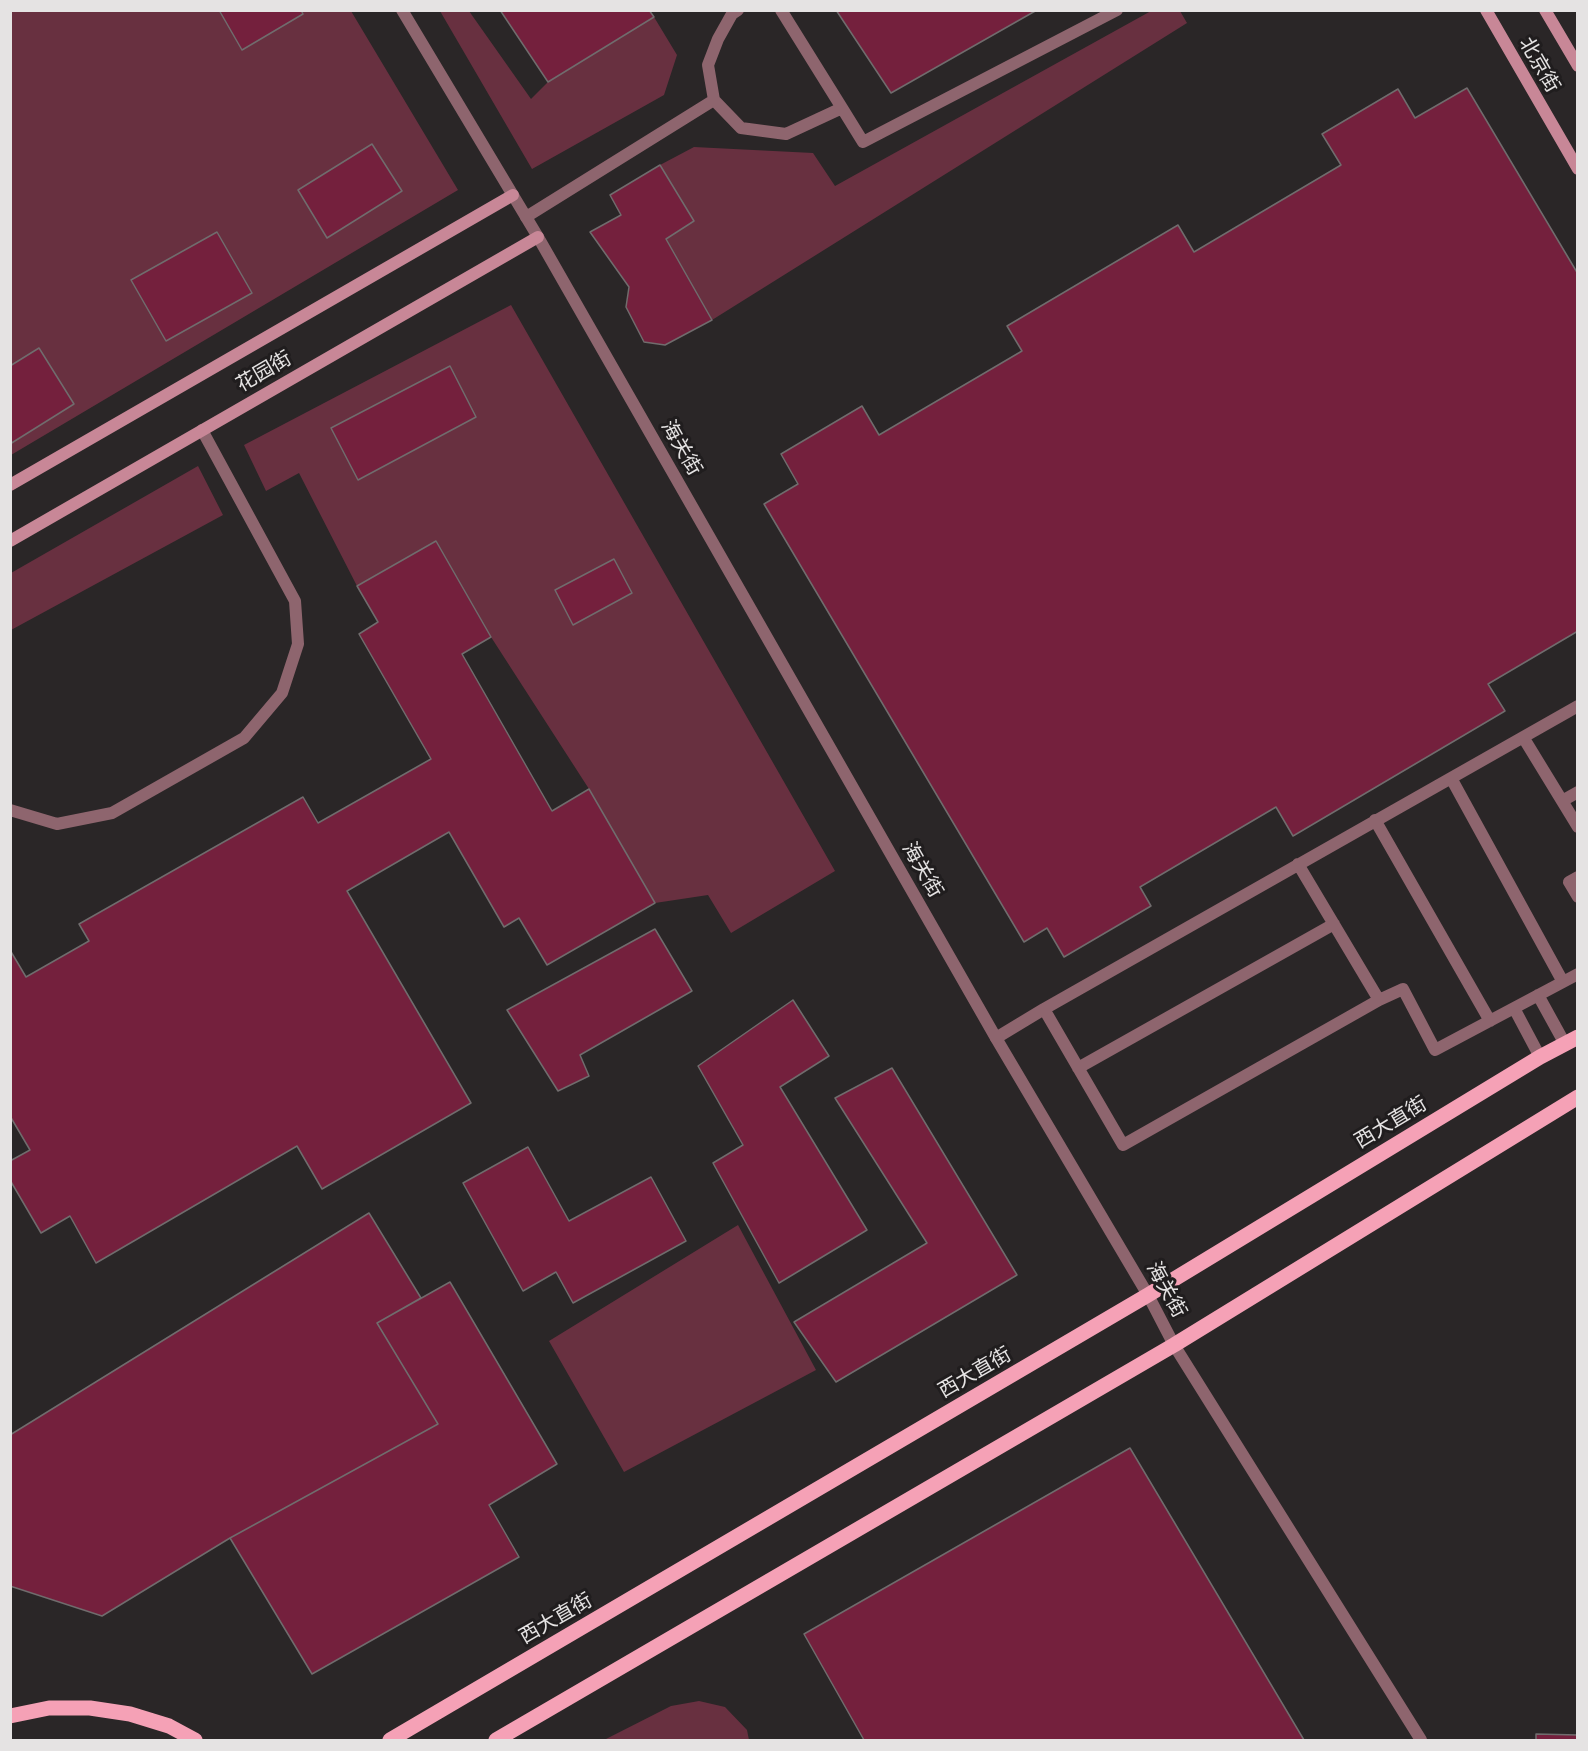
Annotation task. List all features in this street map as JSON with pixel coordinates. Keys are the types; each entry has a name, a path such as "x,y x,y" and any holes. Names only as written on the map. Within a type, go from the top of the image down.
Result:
{"main road":[{"name":"北京街","path":"1486,10 1578,170"},
{"name":"北京街","path":"1545,10 1578,66"},
{"name":"花园街","path":"10,485 513,195"},
{"name":"花园街","path":"10,541 538,237"},
{"name":"西大直街","path":"390,1740 1148,1295 1572,1040"},
{"path":"496,1740 1174,1345 1578,1097"},
{"path":"10,1716 49,1708 90,1708 130,1714 169,1726 195,1740"}],"street":[{"name":"海关街","path":"402,10 538,237 996,1038 1148,1295 1174,1345 1421,1740"},
{"path":"781,10 863,142 1117,10"},
{"path":"733,12 718,39 708,65 714,100 741,128 786,134 842,108"},
{"path":"526,217 714,100"},
{"path":"10,810 57,824 111,813 244,738 282,693 298,644 295,601 202,430"},
{"path":"996,1038 1578,706"},
{"path":"1523,737 1578,827"},
{"path":"1451,778 1563,982"},
{"path":"1562,801 1578,792"},
{"path":"1375,820 1490,1021"},
{"path":"1298,864 1379,1000"},
{"path":"1578,877 1569,882 1578,897"},
{"path":"1078,1068 1334,924"},
{"path":"1044,1009 1123,1145 1379,1000 1403,989 1435,1050 1578,974"},
{"path":"1538,995 1572,1040"},
{"path":"1514,1008 1540,1058"}],"shaded area":[{"path":"10,11 351,11 458,190 11,455"},
{"path":"440,11 469,11 531,99 548,82 654,17 677,55 664,95 532,169"},
{"path":"1151,11 1180,11 1187,23 712,320 666,239 694,221 660,165 694,147 813,153 835,186"},
{"path":"511,305 835,871 731,933 708,895 655,903 589,789 491,637 436,541 357,586 299,473 266,491 244,445"},
{"path":"198,466 223,515 11,630 11,573"},
{"path":"738,1225 816,1370 624,1472 549,1341"},
{"path":"699,1701 725,1707 747,1730 749,1740 604,1740 671,1706"}],"building":[{"path":"219,10 301,10 303,14 242,50"},
{"path":"500,10 649,10 654,17 548,82"},
{"path":"836,10 1037,10 891,93"},
{"path":"1467,88 1578,274 1578,631 1488,684 1505,711 1293,836 1276,807 1140,887 1151,906 1064,957 1047,928 1024,942 764,504 798,484 781,454 862,406 879,435 1022,351 1007,326 1178,225 1194,252 1341,165 1322,134 1398,89 1415,118"},
{"path":"372,144 402,191 327,238 298,190"},
{"path":"660,165 694,221 666,239 712,320 665,345 644,342 626,307 629,287 590,232 621,215 610,195"},
{"path":"217,232 252,293 166,341 131,280"},
{"path":"39,348 74,404 10,444 10,366"},
{"path":"450,366 476,417 358,480 331,428"},
{"path":"436,541 491,637 462,654 552,811 589,789 655,903 547,965 519,918 504,927 449,832 347,891 471,1103 322,1189 297,1146 96,1263 70,1216 41,1233 10,1180 10,1161 30,1150 10,1116 10,950 26,977 89,941 79,924 303,797 318,823 431,759 359,634 378,622 357,586"},
{"path":"614,559 632,593 573,625 555,590"},
{"path":"655,929 692,991 580,1055 589,1076 558,1091 507,1010"},
{"path":"793,1000 829,1056 780,1087 867,1230 779,1283 713,1163 743,1145 698,1066"},
{"path":"892,1068 1017,1275 836,1382 794,1322 927,1243 835,1098"},
{"path":"528,1147 569,1221 651,1177 686,1241 573,1303 556,1272 523,1291 463,1183"},
{"path":"369,1213 421,1298 377,1323 438,1424 230,1538 102,1616 10,1586 10,1435"},
{"path":"450,1282 557,1464 489,1505 519,1557 312,1674 230,1538 438,1424 377,1323"},
{"path":"1130,1448 1304,1740 864,1740 804,1634"},
{"path":"1536,1734 1578,1735 1578,1740 1536,1740"}]}
